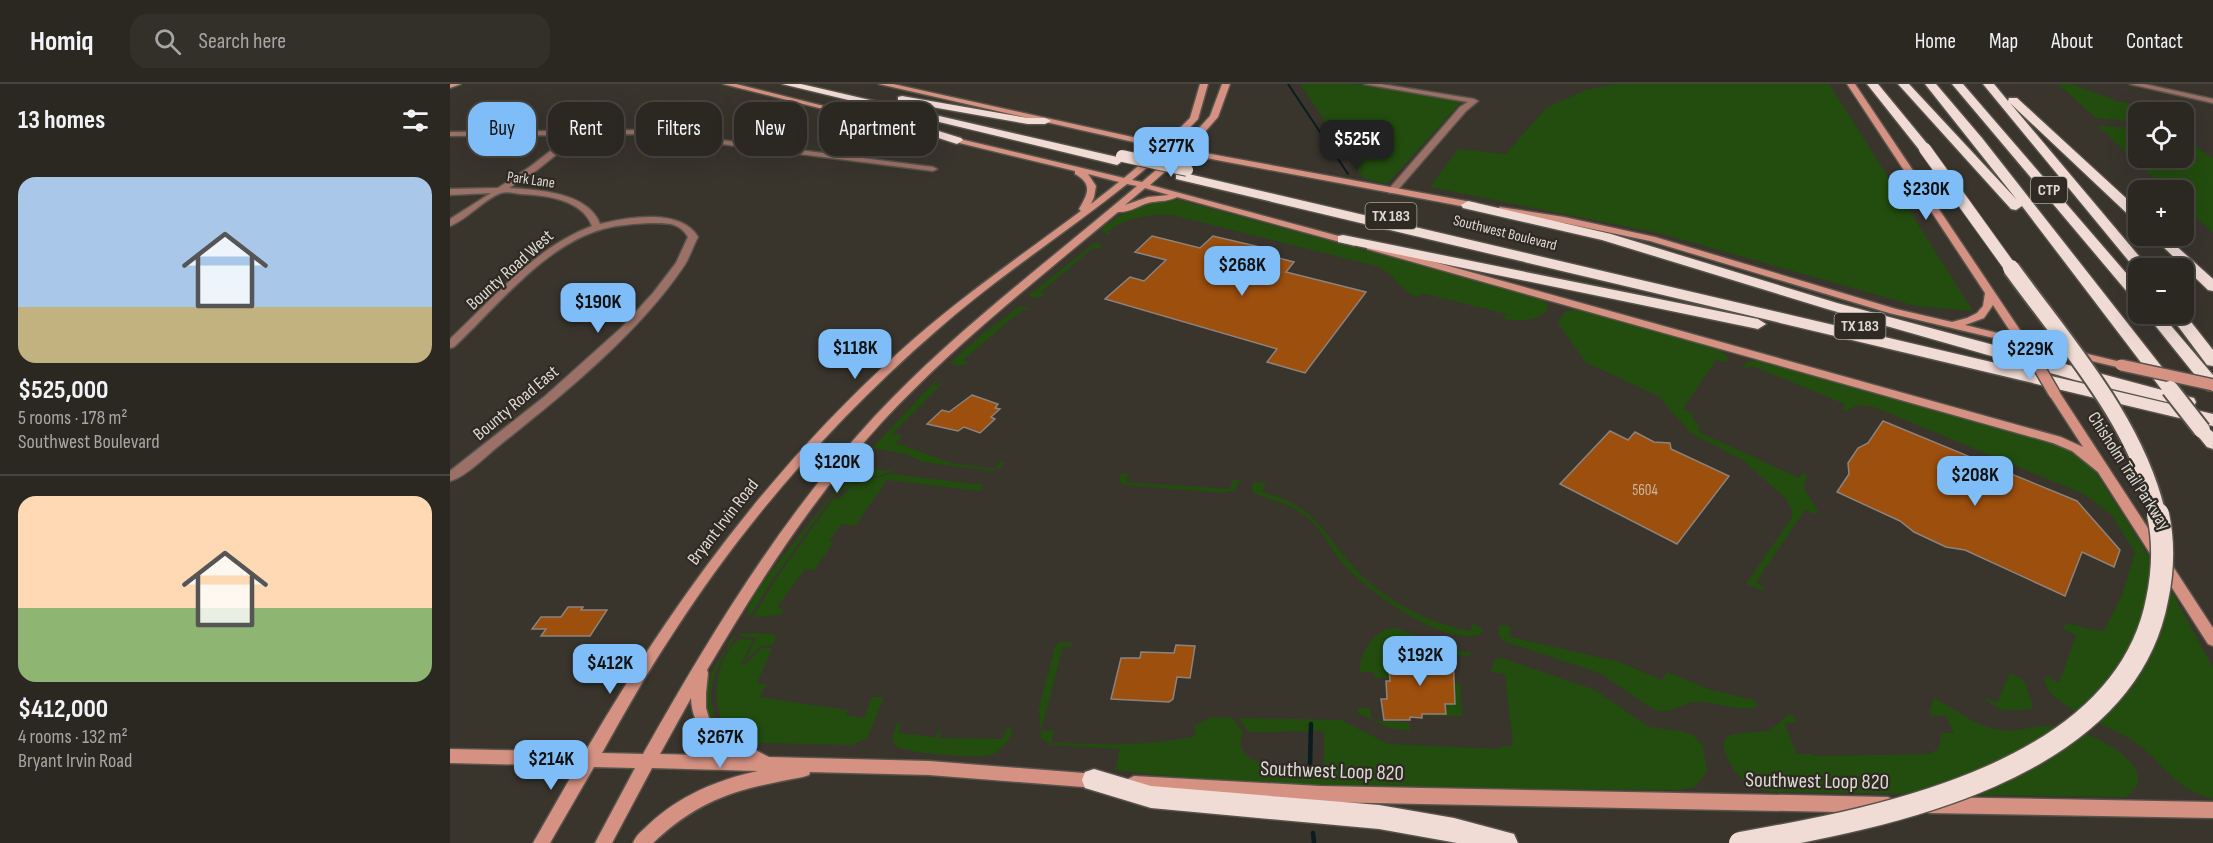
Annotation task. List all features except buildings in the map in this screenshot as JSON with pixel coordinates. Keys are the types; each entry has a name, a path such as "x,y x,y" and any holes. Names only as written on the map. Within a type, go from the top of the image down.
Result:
{"highway":[{"path":"785,84 957,140"},
{"name":"Southwest Boulevard","path":"785,84 2126,386 2213,408"},
{"name":"Southwest Boulevard","path":"819,84 1119,158"},
{"path":"1740,843 1816,828 1923,801 1978,782 2021,761 2059,738 2113,692 2138,657 2153,621 2162,567 2160,530 2152,489 2134,446 2093,383 1897,113 1872,84"},
{"path":"1903,84 2083,276"},
{"name":"CTP","path":"1930,84 1978,140 2170,389 2209,431"},
{"name":"CTP","path":"1957,84 1994,124 2128,284"},
{"path":"1988,84 2134,258"},
{"path":"1995,84 2128,207"},
{"path":"847,90 1028,121 1045,121"},
{"name":"Southwest Boulevard","path":"1184,173 2022,375 2209,431"},
{"path":"1468,204 1606,237 1832,306 2126,386"},
{"path":"1343,239 1897,352 2022,375"},
{"path":"2169,246 2213,287"},
{"path":"2161,324 2213,386"},
{"path":"2185,324 2213,361"},
{"path":"1094,780 1151,797 1378,817 1442,828 1505,843"}],"main road":[{"path":"450,86 457,84"},
{"path":"727,84 1142,185 1343,239 2057,440 2076,448 2103,469"},
{"name":"Southwest Boulevard","path":"883,84 1220,159 1564,220 1652,239 1893,311 2213,386"},
{"name":"Bryant Irvin Road","path":"541,843 690,597 757,509 804,454 878,377 930,330 1184,132 1197,112 1204,84"},
{"path":"603,843 703,662 781,541 874,425 963,336 1104,219 1202,133 1219,106 1226,84"},
{"name":"Chisholm Trail Parkway","path":"1851,84 2024,342 2054,393 2213,640"},
{"path":"1126,139 1162,139 1184,132"},
{"path":"1202,133 1204,147 1220,159"},
{"path":"1063,166 1082,173 1091,182 1092,191 1081,212"},
{"path":"1104,219 1148,200 1192,199"},
{"path":"1946,324 1976,320 1988,309 1990,293"},
{"path":"703,662 697,700 705,728 720,741 770,763"},
{"name":"Southwest Loop 820","path":"450,756 929,768 1160,786 1320,794 2213,810"},
{"path":"641,843 678,810 720,787 831,765"}],"street":[{"path":"1368,84 1474,101 1463,109 1392,191"},
{"path":"2134,84 2153,90 2213,101"},
{"path":"2153,90 2160,84"},
{"path":"450,134 548,132"},
{"path":"624,133 667,134 933,169"},
{"path":"450,223 551,156"},
{"name":"Park Lane","path":"450,192 500,190 556,196 591,214 597,227"},
{"name":"Bounty Road East","path":"450,477 509,432 626,328 678,270 690,249 693,237 690,230 667,220 597,227"},
{"name":"Bounty Road West","path":"450,345 551,251 597,227"}],"green space":[{"path":"1300,84 1352,84 1464,99 1387,184 1363,178"},
{"path":"1618,84 1829,84 1973,311 1916,306 1659,233 1430,187 1458,149 1506,154 1546,108 1586,90"},
{"path":"2058,84 2072,84 2128,104 2128,121 2096,118"},
{"path":"2098,126 2128,127 2128,154"},
{"path":"2194,146 2213,158 2213,233 2194,215 2194,180 2156,180 2143,168 2194,168"},
{"path":"1179,200 1537,297 1546,302 1548,308 1534,319 1503,319 1506,314 1422,293 1419,297 1412,295 1377,266 1173,215 1147,216 1129,220 1107,232 1111,233 1109,235 1101,231 1107,224 1136,207 1161,201"},
{"path":"1094,243 1101,244 1100,249 1093,248 1040,293 1046,295 1036,298 1028,296"},
{"path":"1020,306 1032,309 1022,310 963,360 969,363 959,366 950,363 981,335"},
{"path":"1580,309 1720,350 1728,358 1727,362 1716,360 1683,409 1692,413 1693,420 1700,426 1697,431 1799,478 1804,473 1807,475 1804,488 1818,511 1815,514 1805,510 1756,582 1764,587 1765,591 1746,584 1792,517 1792,510 1786,499 1744,461 1691,433 1658,396 1585,362 1558,323 1564,312"},
{"path":"1763,360 2054,442 2071,449 2092,466 2174,596 2213,668 2213,798 2180,784 2139,745 2063,704 2048,690 2046,685 2045,676 2059,683 2076,635 2064,629 2063,625 2104,630 2122,595 2135,552 2111,514 2084,494 1874,407 1859,405 1845,411 1842,408 1845,404 1752,366 1747,369 1742,366 1749,361"},
{"path":"940,376 934,385 937,386 946,380 892,434 902,436 896,443 952,463 995,469 1000,461 1005,462 1000,468 992,471 922,462 906,454 872,448"},
{"path":"866,468 894,471 856,482 836,496 855,470"},
{"path":"850,472 775,576 750,616 748,615 748,607 765,579"},
{"path":"1121,473 1128,474 1126,482 1230,489 1233,479 1240,480 1235,490 1223,493 1124,485 1119,480"},
{"path":"890,474 984,485 980,491 887,480 855,526 841,524 829,541 834,542 814,570 805,569 777,607 783,609 781,615 753,617 778,576 834,498 839,499 854,484"},
{"path":"1253,482 1266,483 1262,492 1280,498 1306,512 1352,565 1391,599 1421,616 1454,627 1470,631 1473,623 1482,629 1481,634 1465,636 1447,633 1427,625 1387,601 1342,563 1309,519 1290,507 1256,494 1252,491"},
{"path":"1499,625 1510,626 1511,637 1619,662 1662,680 1667,672 1708,689 1754,700 1758,706 1740,708 1696,702 1668,711 1656,711 1600,673 1503,641 1499,636"},
{"path":"1390,628 1399,629 1434,644 1472,654 1470,656 1440,654 1439,656 1399,657 1399,668 1390,669 1390,678 1375,678 1374,672 1360,672 1364,652 1368,645 1378,634"},
{"path":"770,633 776,636 773,645 761,646 744,662 757,638 742,637 740,634"},
{"path":"737,635 715,675 711,696 716,719 712,722 707,703 708,684 730,641"},
{"path":"740,639 753,640 741,665 746,664 762,648 772,648 757,683 767,684 759,697 848,710 846,715 864,718 872,697 884,697 867,738 852,745 758,743 735,739 716,727 722,719 717,699 721,665 726,654"},
{"path":"1060,642 1070,642 1074,647 1063,647 1041,731 1054,731 1051,743 1124,744 1177,740 1195,736 1194,725 1212,717 1232,718 1243,732 1241,745 1246,755 1256,761 1284,766 1324,766 1324,731 1249,732 1238,718 1341,720 1388,744 1500,749 1502,746 1513,746 1505,674 1490,671 1496,659 1501,658 1595,690 1649,727 1682,731 1694,736 1703,746 1707,772 1695,787 1679,790 1326,786 1185,778 1115,770 1120,749 1052,745 1041,738 1040,712 1038,712 1055,646"},
{"path":"2010,673 2023,680 2033,705 2032,709 2012,711 2000,709 1985,697 1997,703"},
{"path":"1454,683 1460,683 1462,716 1422,716 1446,714 1445,704 1455,704"},
{"path":"1934,698 1987,727 2010,730 2059,726 2097,739 2111,746 2133,766 2138,777 2136,788 2126,797 1771,792 1744,780 1732,767 1725,753 1726,738 1739,733 1766,731 1788,714 1794,716 1797,722 1784,723 1797,754 1812,754 1813,756 1929,754 1939,748 1941,733 1954,733 1946,716 1932,716 1929,711"},
{"path":"1358,708 1370,708 1372,720 1358,713"},
{"path":"1374,721 1409,722 1410,731 1389,728"},
{"path":"901,722 899,733 935,737 942,726 939,738 1002,739 1007,727 1011,728 1012,732 1004,746 990,755 943,755 897,747 892,740 896,725"}],"waterway":[{"path":"1288,84 1348,174"},
{"path":"1310,765 1311,724"},
{"path":"1313,833 1314,843"}]}
